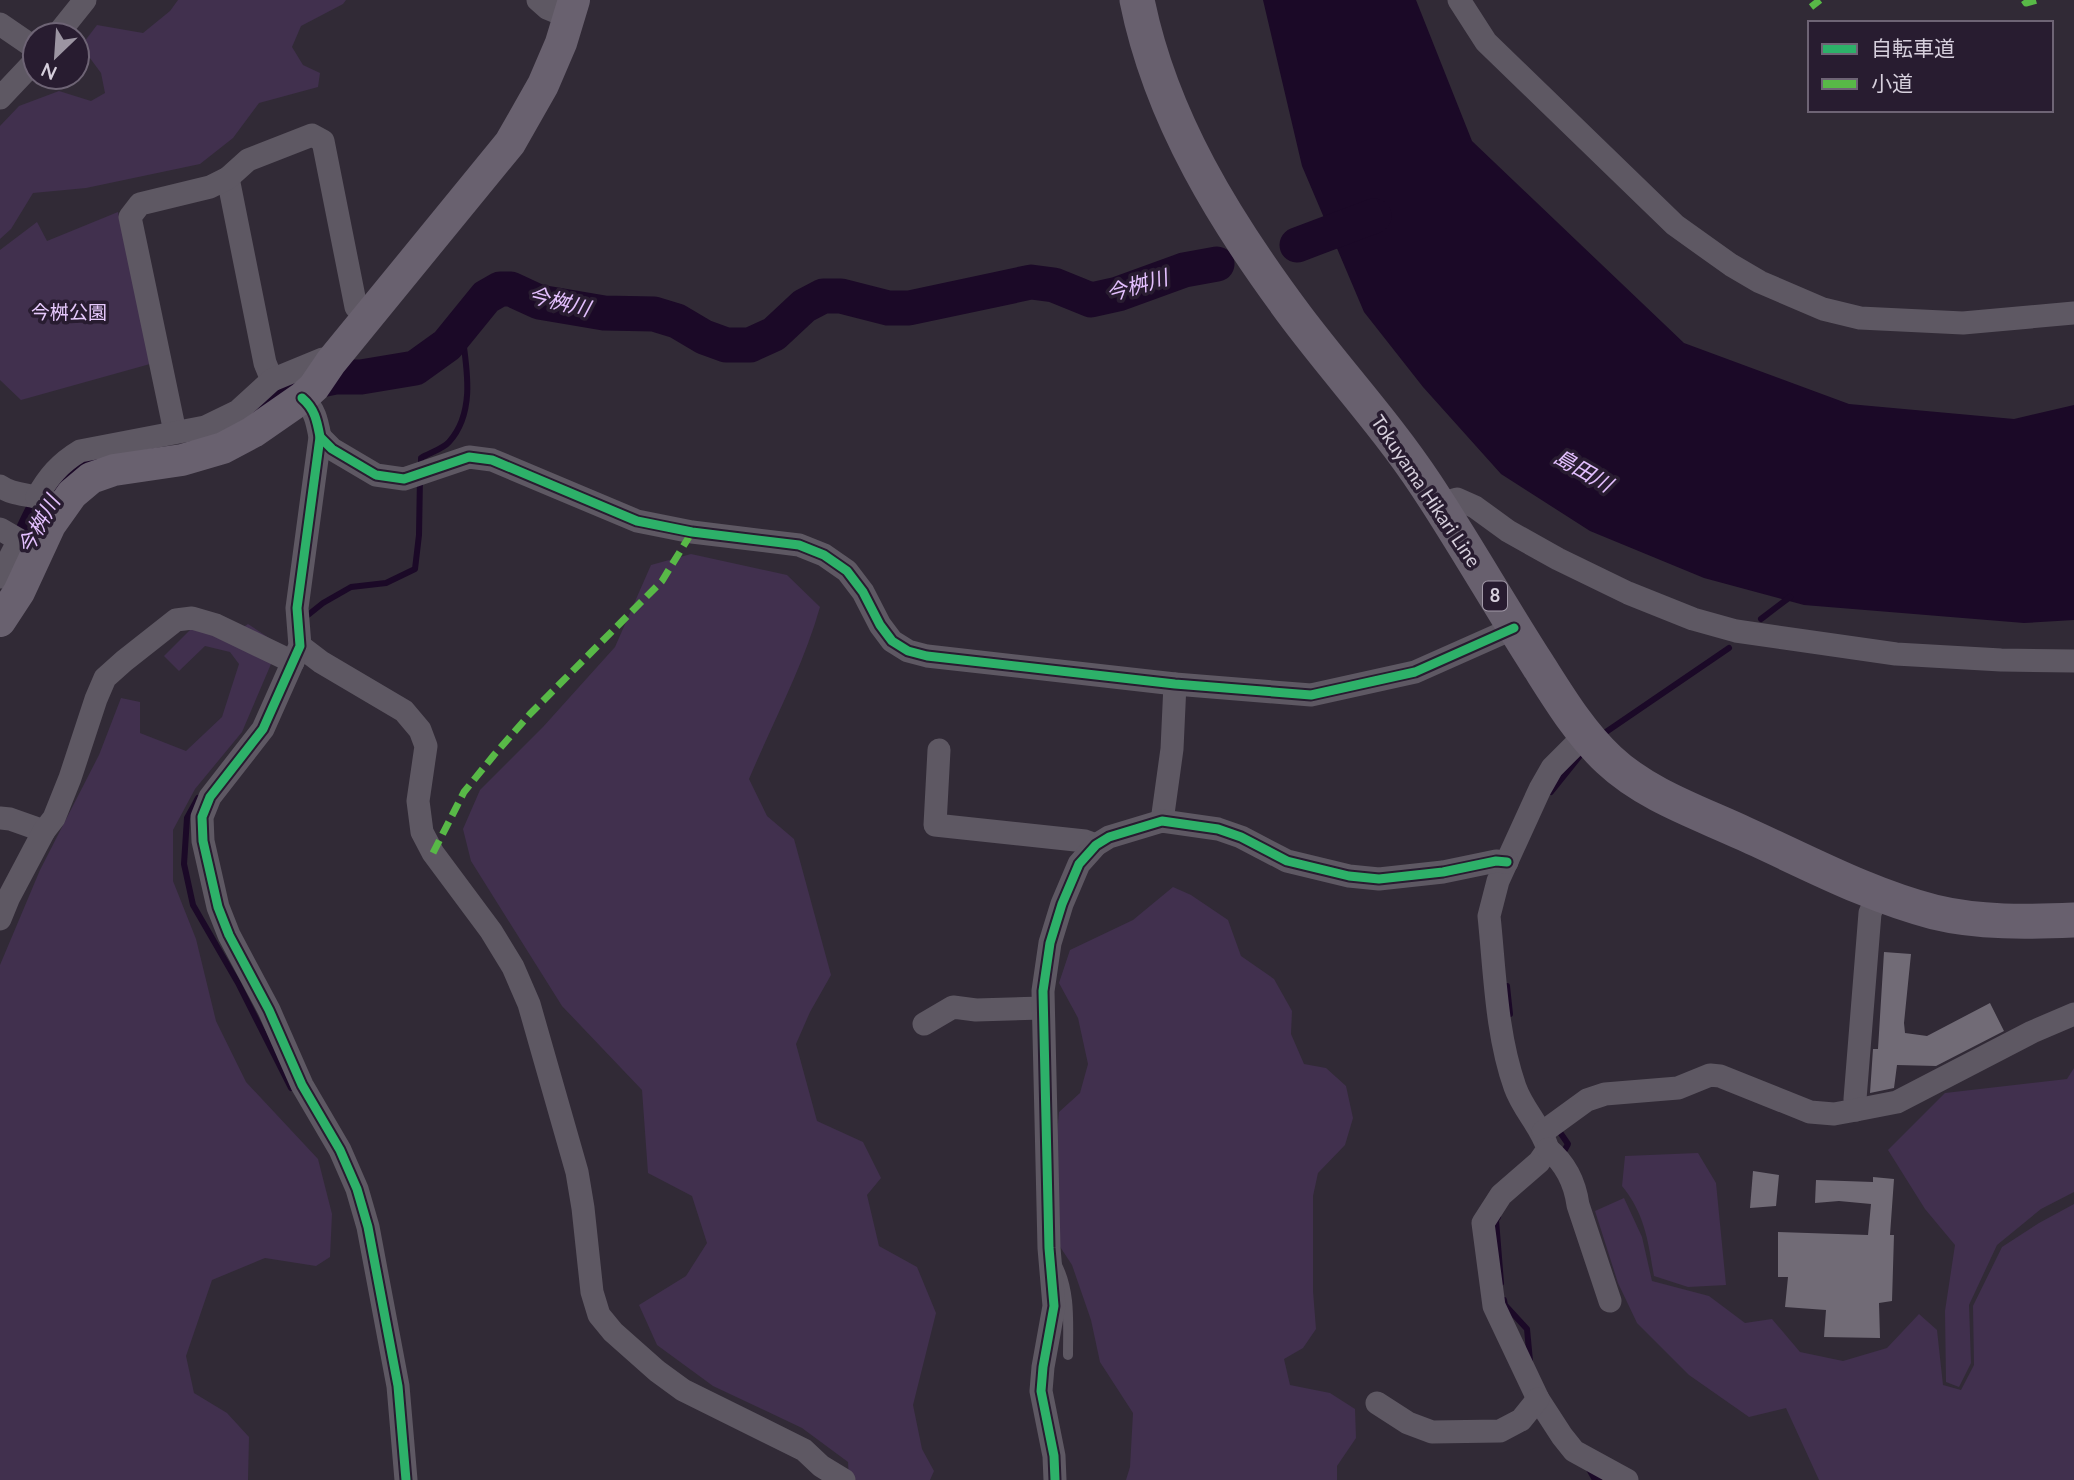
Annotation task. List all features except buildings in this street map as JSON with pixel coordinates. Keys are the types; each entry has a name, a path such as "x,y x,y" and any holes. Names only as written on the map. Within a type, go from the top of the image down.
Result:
{"main road":[{"name":"Tokuyama Hikari Line","path":"1138,0 1172,109 1213,197 1299,321 1399,444 1562,704 1610,761 1639,782 1680,804 1878,895 1936,912 1968,917 2034,922 2074,920"}],"street":[{"path":"68,21 85,0"},
{"path":"2,492 49,502 72,494 91,478 114,470 182,460 223,448 253,432 314,387 331,362 510,143 543,85 572,8 547,8 538,0"},
{"path":"1459,0 1486,42 1675,225 1760,282 1824,309 1860,318 1963,323 2074,313"},
{"path":"0,24 21,38"},
{"path":"0,98 21,76"},
{"path":"175,432 130,217 139,204 210,187 228,178 248,160 312,135 323,141 356,307 369,316"},
{"path":"228,178 265,363 272,380"},
{"path":"0,621 19,592 50,525 45,481 62,462 80,451 205,427 238,411 272,380 323,359 331,362"},
{"path":"302,398 311,405 316,414 320,436 297,608 297,654 262,729 210,797 202,817 203,841 218,907 229,935 269,1010 302,1085 340,1150 357,1189 368,1227 398,1386 406,1480"},
{"path":"320,436 332,449 376,475 404,479 469,457 492,460 637,521 692,532 799,545 824,555 847,571 863,592 880,625 892,641 908,651 928,656 1175,684 1311,695 1415,672 1514,628"},
{"path":"1439,504 1457,499 1475,507 1508,531 1558,559 1628,593 1693,619 1736,631 1896,654 2074,661"},
{"path":"0,529 19,540 0,577"},
{"path":"0,919 44,831 54,818 105,678 176,620 192,618 321,662 404,711 420,730 426,746 418,801 422,832 433,853 513,967 528,1004 577,1172 592,1292 599,1315 613,1332 683,1390 804,1450 821,1466 844,1480"},
{"path":"1162,821 1172,749 1175,684"},
{"path":"1586,734 1552,768 1540,789 1498,881 1489,916 1503,1044 1516,1090 1545,1141 1570,1174 1610,1301"},
{"path":"939,750 935,825 1085,841 1096,845"},
{"path":"0,818 44,831"},
{"path":"1055,1480 1055,1456 1041,1391 1054,1306 1049,1248 1047,1102 1042,1008 1050,943 1062,904 1079,864 1096,845 1109,837 1162,821 1219,829 1241,837 1287,861 1349,876 1379,879 1443,872 1496,861 1507,862"},
{"path":"1856,1110 1854,1099 1870,913 1878,895"},
{"path":"924,1024 953,1006 976,1010 1042,1008"},
{"path":"1627,1480 1574,1451 1562,1436 1538,1399 1494,1306 1483,1223 1501,1195 1539,1162 1545,1141 1566,1114 1605,1094 1678,1088 1710,1075 1720,1076 1810,1112 1834,1114 1856,1110 1897,1101 2032,1031 2074,1014"},
{"path":"1377,1403 1408,1423 1432,1432 1500,1432 1521,1420 1538,1399"}],"lane":[{"path":"1049,1248 1064,1279 1068,1303 1068,1355"}],"green space":[{"path":"178,0 346,0 301,26 292,47 303,65 320,73 318,87 259,103 233,138 200,164 86,188 33,193 11,229 0,239 0,126 19,106 59,91 91,101 105,93 101,73 91,60 91,33 97,25 143,33 170,11"},
{"name":"今桝公園","path":"118,212 150,364 21,400 0,380 0,250 37,222 47,241"},
{"path":"691,554 787,575 820,607 796,673 749,779 767,816 794,839 831,975 796,1044 817,1121 863,1142 881,1178 867,1195 879,1246 917,1267 936,1313 913,1405 922,1449 934,1471 930,1480 849,1480 848,1462 802,1428 713,1386 657,1345 639,1305 686,1276 707,1243 692,1196 648,1173 642,1090 562,1006 471,861 463,829 480,790 543,727 615,647 651,565"},
{"path":"248,624 269,638 271,664 242,732 195,789 173,830 173,881 196,939 216,1021 246,1082 318,1159 332,1214 330,1257 316,1266 265,1258 212,1280 186,1356 194,1393 227,1413 249,1437 248,1480 0,1480 0,965 40,870 99,755 121,698 140,702 140,733 186,751 222,717 239,664 230,652 205,646 179,671 164,656 191,629 229,637"},
{"path":"1173,887 1191,895 1228,920 1241,956 1274,979 1292,1011 1291,1034 1304,1064 1326,1068 1346,1086 1353,1118 1345,1145 1318,1173 1313,1196 1313,1291 1316,1329 1303,1348 1284,1359 1290,1385 1330,1393 1355,1409 1356,1438 1337,1466 1337,1480 1126,1480 1130,1467 1133,1413 1100,1362 1091,1320 1072,1265 1055,1239 1055,1154 1059,1112 1080,1093 1088,1064 1078,1018 1059,983 1070,950 1133,920"},
{"path":"2074,1068 2074,1192 2041,1209 1997,1245 1969,1305 1971,1363 1959,1387 1946,1382 1945,1311 1955,1245 1925,1209 1888,1150 1945,1093 2067,1079"},
{"path":"1698,1153 1716,1183 1726,1285 1688,1287 1654,1276 1641,1218 1622,1186 1625,1156"},
{"path":"1624,1198 1642,1237 1652,1281 1709,1296 1745,1323 1772,1319 1800,1352 1843,1361 1887,1348 1919,1314 1937,1330 1943,1385 1961,1390 1974,1365 1973,1306 2002,1247 2074,1204 2074,1480 1819,1480 1786,1408 1749,1417 1689,1375 1637,1323 1618,1283 1595,1211"}],"water":[{"name":"島田川","path":"1263,0 1416,0 1472,141 1684,343 1849,404 2014,419 2074,405 2074,620 2024,623 1804,605 1704,578 1590,531 1501,474 1423,387 1364,312 1302,166"}],"waterway":[{"name":"今桝川","path":"1297,245 1374,216"},
{"name":"今桝川","path":"233,428 245,423 281,391 296,385 335,377 361,377 415,368 447,345 486,297 500,289 511,289 539,302 604,313 654,314 677,321 704,337 726,345 750,345 774,334 804,306 823,296 841,296 888,308 909,308 1031,282 1054,285 1091,300 1118,294 1184,270 1217,264"},
{"path":"421,467 421,458 449,442 458,430 463,416 467,387 461,326"},
{"name":"今桝川","path":"33,532 58,486 76,468 100,456 138,452"},
{"path":"308,615 351,587 386,583 415,569 419,535 420,477"},
{"path":"1761,619 1790,597"},
{"path":"1603,734 1729,648"},
{"path":"1551,792 1579,757"},
{"path":"198,798 187,818 184,864 193,905 238,983 291,1088"},
{"path":"1507,986 1510,1014"},
{"path":"1557,1128 1568,1144 1562,1155"},
{"path":"1498,1217 1496,1220 1501,1283"},
{"path":"1504,1300 1505,1305 1527,1329 1530,1361"},
{"path":"1589,1469 1594,1478 1599,1480"}],"marked path":[{"path":"1811,7 1820,0"},
{"path":"2024,0 2026,3 2037,0"},
{"path":"433,853 464,792 530,714 662,581 692,532"}],"cycle path":[{"path":"302,398 313,411 320,437 297,608 300,646 263,729 210,797 202,817 203,841 218,907 229,935 269,1010 302,1085 340,1150 357,1189 368,1227 398,1386 406,1480"},
{"path":"320,437 332,449 376,475 404,479 469,457 492,460 637,521 692,532 799,545 824,555 847,571 863,592 880,625 892,641 908,651 927,656 1175,684 1311,695 1415,672 1514,628"},
{"path":"1055,1480 1054,1456 1041,1391 1054,1306 1049,1248 1043,991 1050,943 1062,904 1079,864 1096,845 1109,837 1162,821 1218,829 1241,837 1287,861 1349,876 1379,879 1443,872 1496,861 1507,862"}]}
